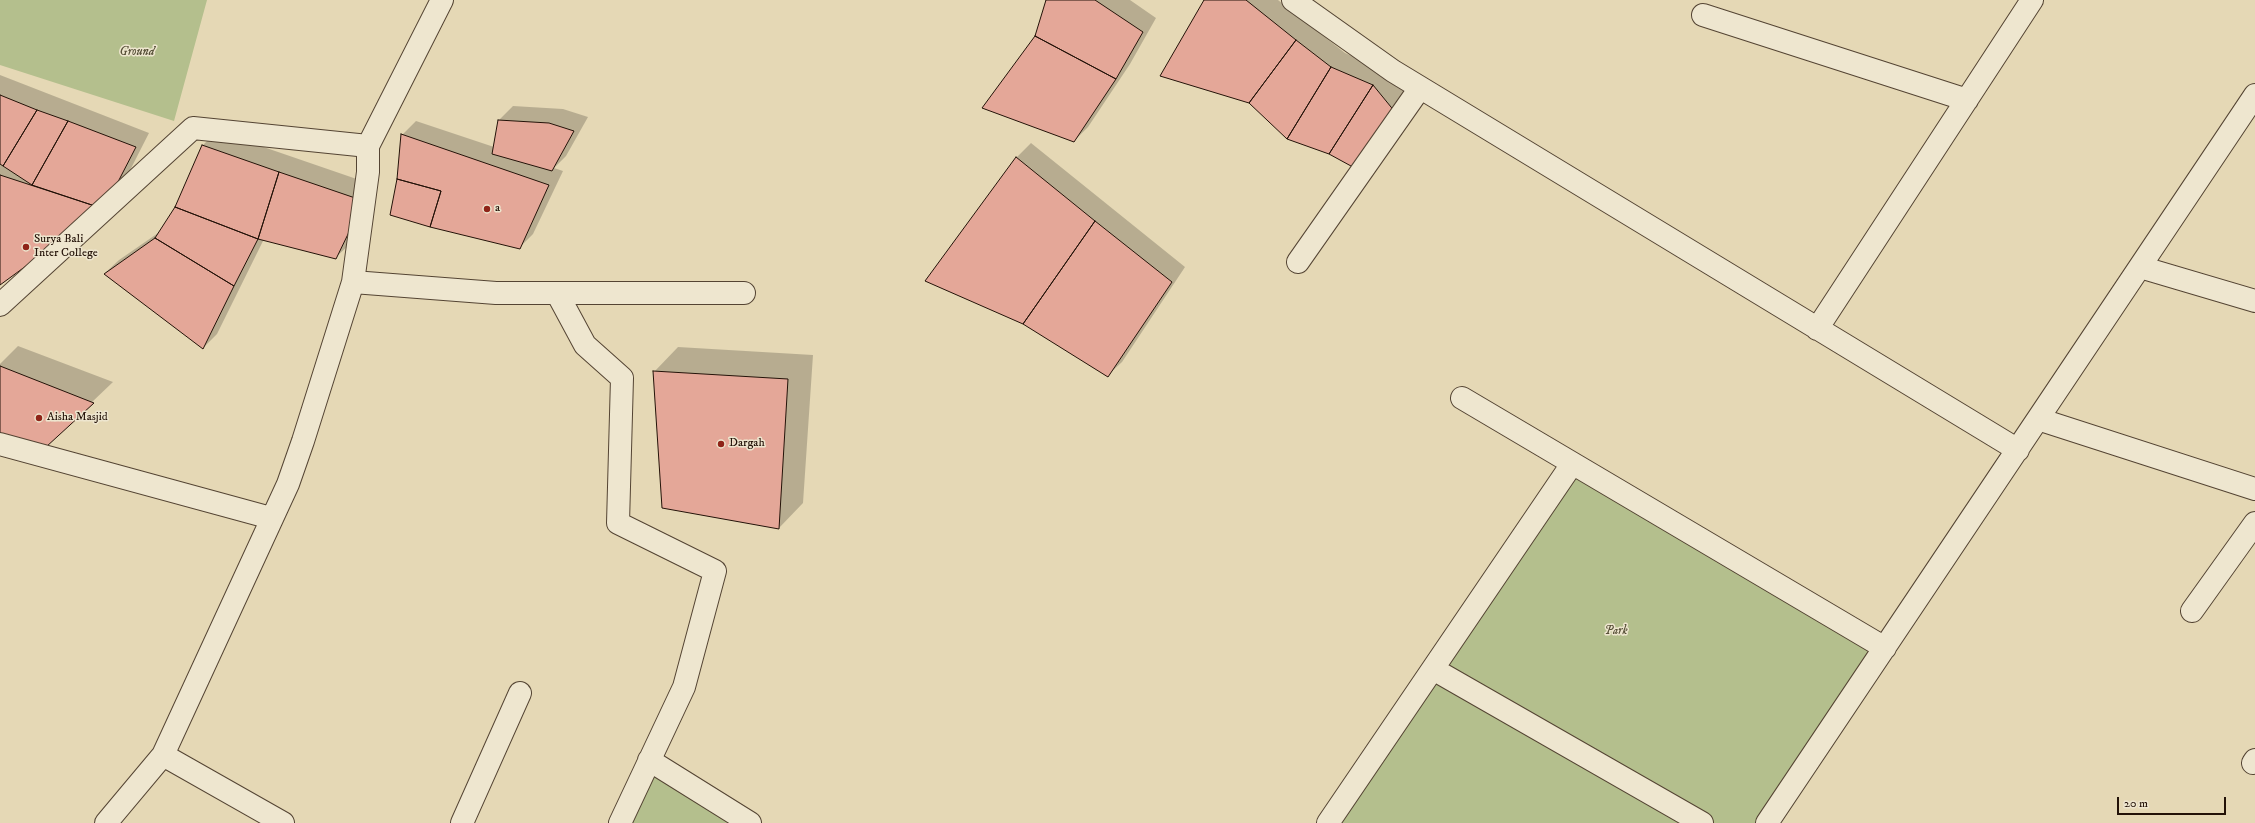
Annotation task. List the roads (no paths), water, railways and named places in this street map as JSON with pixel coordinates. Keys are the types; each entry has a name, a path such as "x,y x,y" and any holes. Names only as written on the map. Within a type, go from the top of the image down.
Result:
{"street":[{"path":"106,823 162,755 288,484 353,282 368,172 368,146 442,0"},
{"path":"1293,0 1393,72 2018,450"},
{"path":"1817,329 2032,0"},
{"path":"1703,15 1967,100"},
{"path":"1298,262 1420,88"},
{"path":"1767,823 2255,95"},
{"path":"0,304 193,128 368,146"},
{"path":"2140,268 2255,301"},
{"path":"353,282 496,293 744,293"},
{"path":"557,293 585,345 622,378 618,523 715,571 684,687 620,823"},
{"path":"1462,398 1885,648"},
{"path":"2038,419 2255,488"},
{"path":"0,444 271,518"},
{"path":"1328,823 1572,464"},
{"path":"2192,611 2255,523"},
{"path":"1433,669 1702,823"},
{"path":"462,823 520,694"},
{"path":"162,755 283,823"},
{"path":"649,760 750,823"}],"place":[{"name":"a","path":"487,209"},
{"name":"Surya Bali Inter College","path":"26,247"},
{"name":"Aisha Masjid","path":"39,418"},
{"name":"Dargah","path":"721,444"}],"park label":[{"name":"Ground","path":"137,53"},
{"name":"Park","path":"1616,632"}]}
